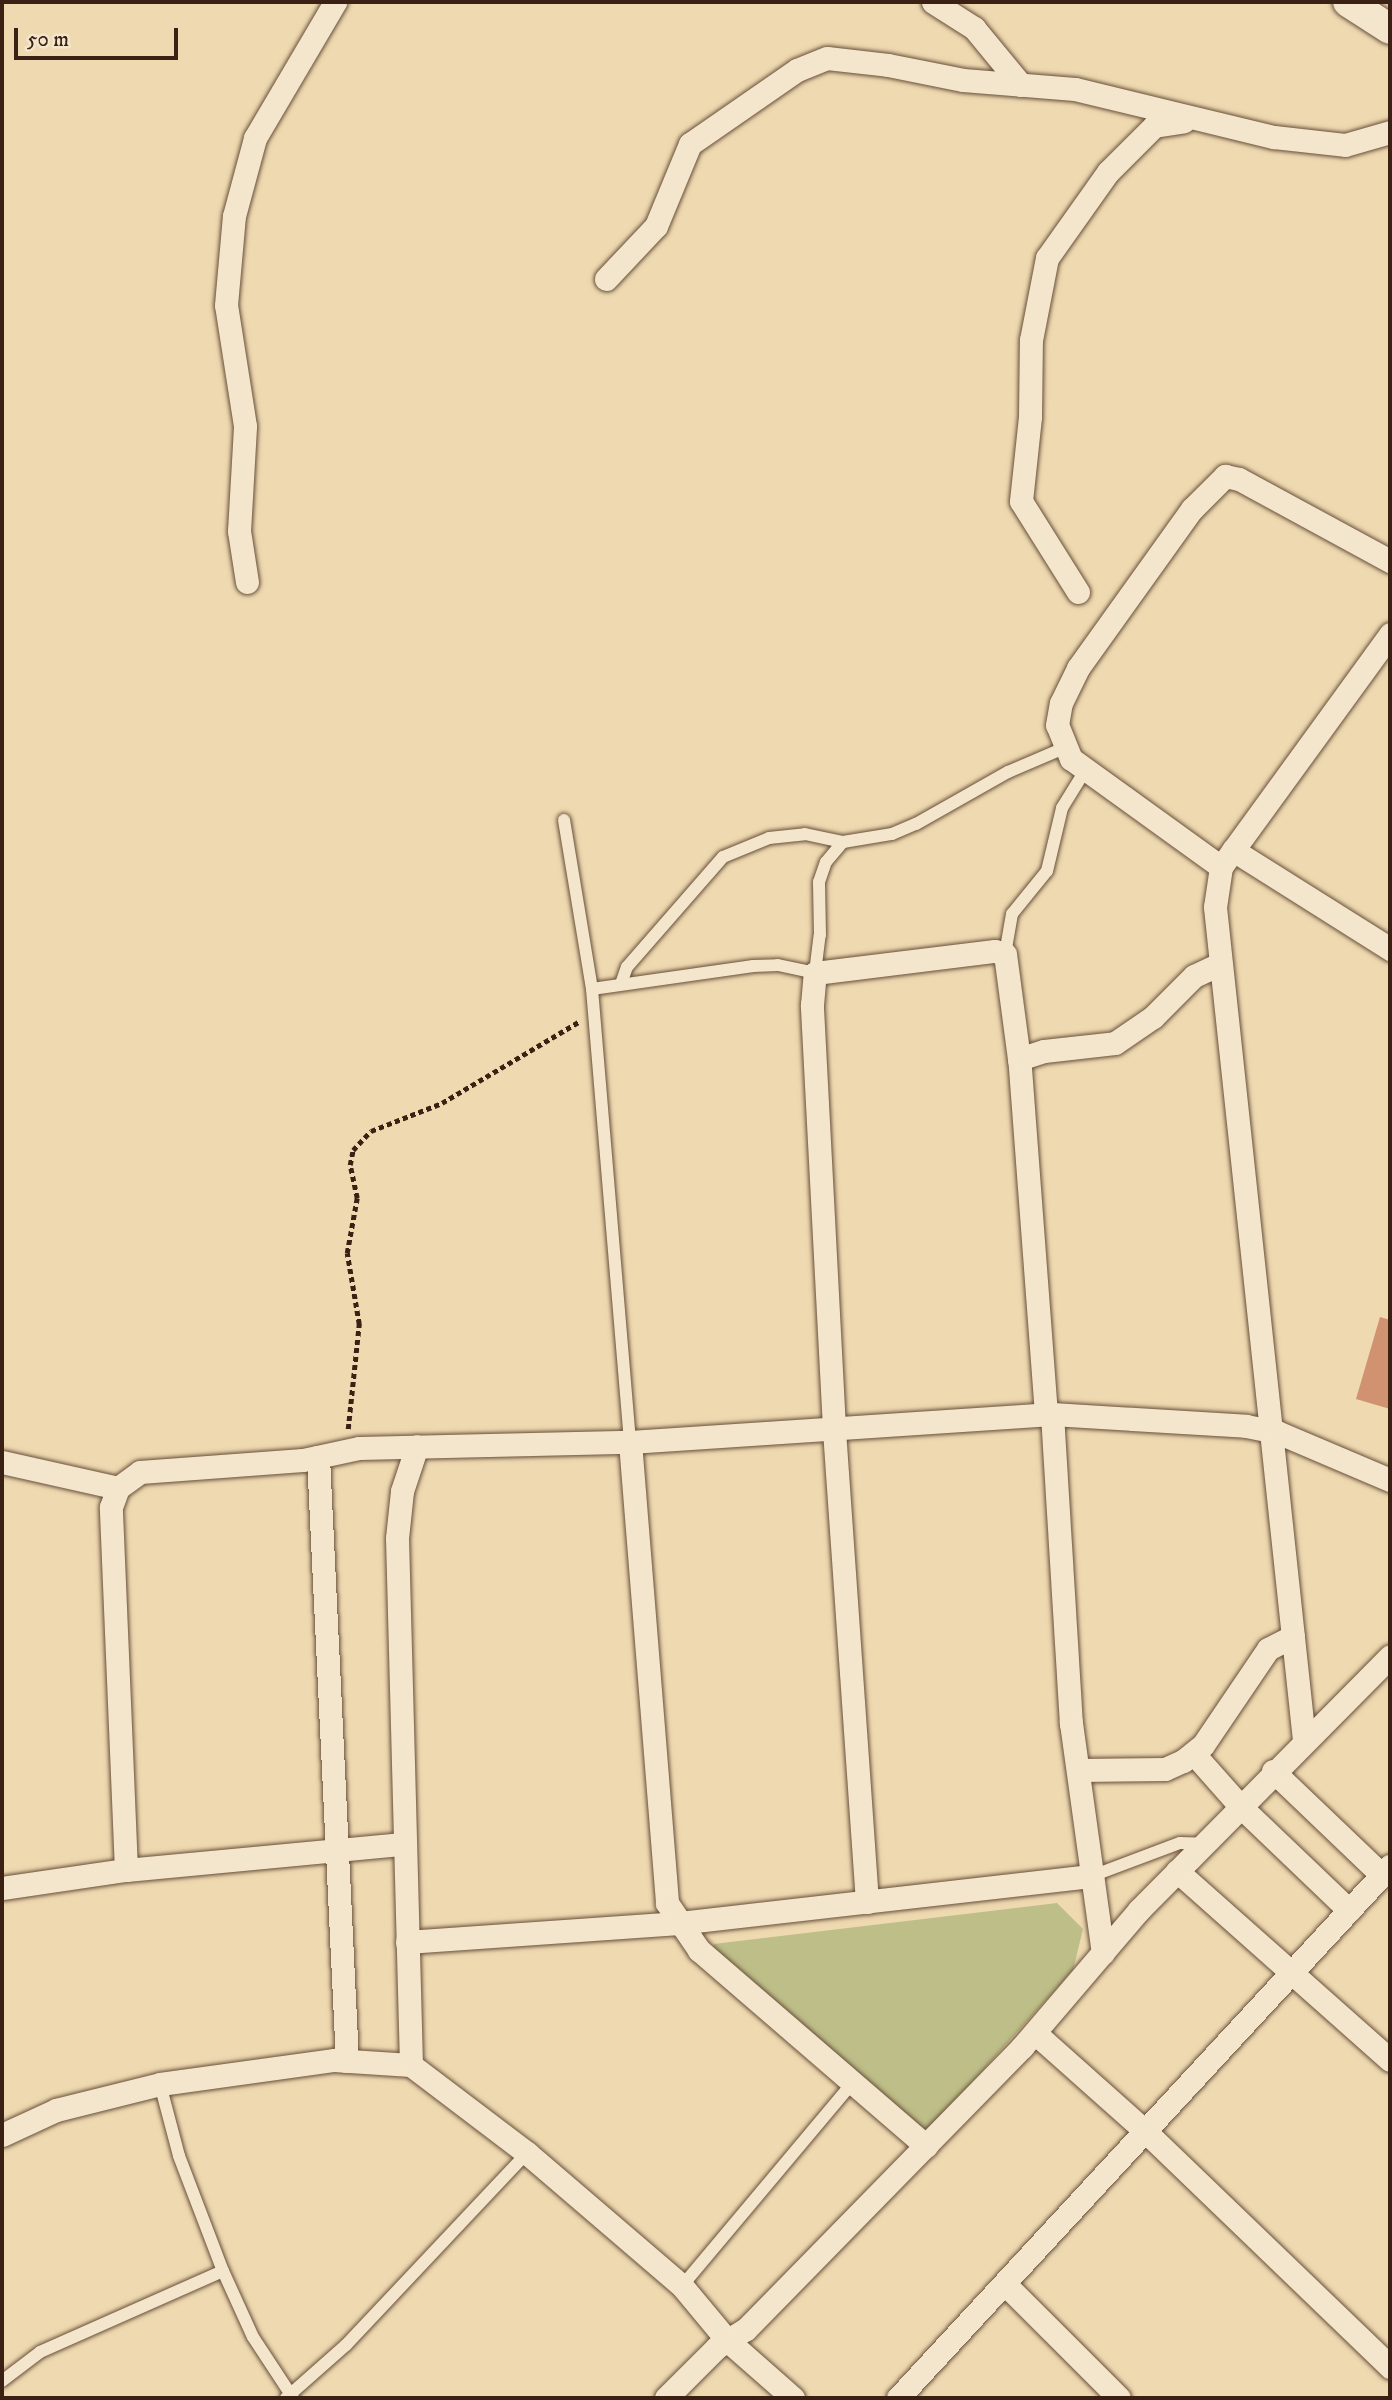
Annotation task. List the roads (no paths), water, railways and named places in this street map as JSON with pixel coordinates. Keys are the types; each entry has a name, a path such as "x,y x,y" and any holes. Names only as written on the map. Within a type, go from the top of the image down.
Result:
{"street":[{"path":"247,582 239,531 244,426 226,305 234,216 255,138 335,2"},
{"path":"933,2 974,28 1021,85"},
{"path":"1348,2 1390,29"},
{"path":"606,279 656,226 690,144 797,70 827,58 1021,85 1075,89 1274,137 1345,145 1390,132"},
{"path":"1078,592 1021,501 1031,340 1047,258 1108,172 1154,126 1200,119"},
{"path":"1390,561 1238,479 1220,478 1109,619 1077,667 1058,714 1064,748 1086,769 1228,859 1390,949"},
{"path":"1304,1740 1216,907 1228,859 1390,634"},
{"path":"867,1902 834,1428 812,1005 815,972 995,951 1005,954 1020,1059 1078,1770 1103,1953"},
{"path":"1020,1059 1044,1051 1115,1043 1153,1017 1194,976 1220,964"},
{"path":"126,1870 111,1507 118,1488 140,1472 417,1446 630,1442 1049,1414 1271,1431 1390,1480"},
{"path":"630,1442 667,1903 678,1923 699,1950 854,2081 926,2146"},
{"path":"411,2066 403,1844 397,1538 402,1491 417,1446"},
{"path":"318,1457 340,1847 346,2061"},
{"path":"2,1462 118,1488"},
{"path":"1078,1770 1165,1769 1194,1754 1268,1649 1293,1636"},
{"path":"666,2398 727,2340 746,2329 926,2146 1035,2032 1177,1871 1273,1771 1390,1656"},
{"path":"1194,1754 1240,1806 1349,1910"},
{"path":"898,2398 1386,1871 1273,1771"},
{"path":"2,1888 126,1870 340,1847 403,1844"},
{"path":"1177,1871 1293,1969 1390,2060"},
{"path":"407,1942 678,1923 1092,1876"},
{"path":"1035,2032 1144,2130 1390,2367"},
{"path":"2,2135 56,2110 160,2084 346,2061 411,2066 527,2153 682,2286 727,2340 793,2398"},
{"path":"1005,2284 1119,2398"}],"lane":[{"path":"621,984 627,967 723,857 769,838 805,834 843,842 892,834 916,824 1008,772 1064,748"},
{"path":"1005,954 1012,914 1047,871 1062,808 1086,769"},
{"path":"564,820 592,989 630,1442"},
{"path":"592,989 753,965 778,965 815,972 820,945 819,882 826,862 843,842"},
{"path":"1092,1876 1180,1843 1203,1844"},
{"path":"682,2286 854,2081"},
{"path":"160,2084 180,2156 223,2271 253,2337 290,2397 346,2345 527,2153"},
{"path":"2,2381 40,2352 223,2271"}]}
